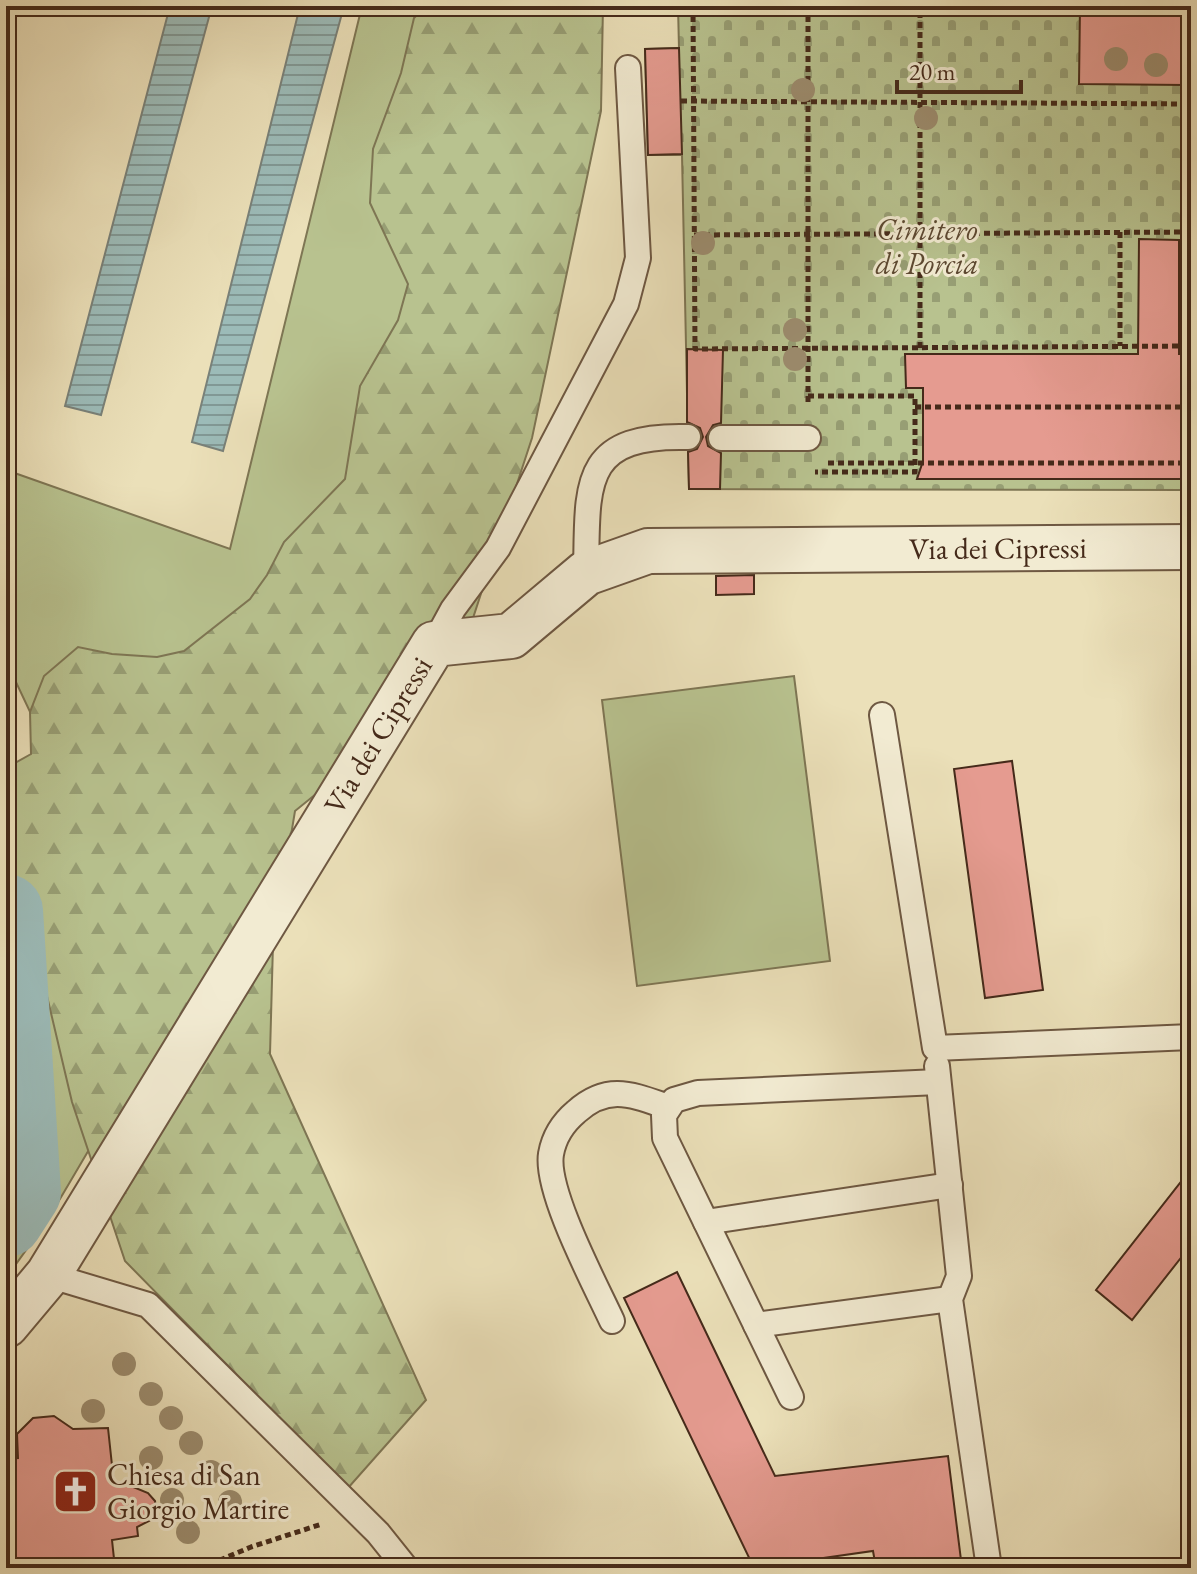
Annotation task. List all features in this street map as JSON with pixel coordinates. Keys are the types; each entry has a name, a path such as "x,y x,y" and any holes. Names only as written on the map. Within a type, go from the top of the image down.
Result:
{"street":[{"name":"Via dei Cipressi","path":"6,1325 48,1275 434,644 511,636 586,573 648,551 1191,547"}],"lane":[{"path":"434,644 453,609 498,548 626,304 638,258 628,68"},
{"path":"586,573 589,499 601,463 613,450 630,443 650,438 688,437"},
{"path":"721,438 808,438"},
{"path":"882,715 935,1048 959,1276 950,1299 989,1568"},
{"path":"935,1048 1191,1037"},
{"path":"791,1397 665,1138 664,1115 674,1100 698,1093 938,1082"},
{"path":"612,1321 562,1208 553,1182 550,1156 560,1128 581,1107 595,1100 610,1094 626,1093 668,1107"},
{"path":"706,1222 950,1185"},
{"path":"48,1275 148,1305 357,1512 406,1568"},
{"path":"756,1325 950,1299"}],"path":[{"path":"693,6 695,349 1191,346"},
{"path":"808,6 808,438"},
{"path":"920,6 920,348"},
{"path":"681,101 1191,104"},
{"path":"1120,232 1120,346"},
{"path":"694,235 1191,232"},
{"path":"808,396 915,396 919,462 915,472 808,472"},
{"path":"915,407 1191,407"},
{"path":"919,462 1191,462"},
{"path":"201,1568 251,1547 357,1512"}],"green space":[{"path":"362,6 601,6 459,489 66,788 6,661 6,470 230,549"},
{"path":"426,6 603,6 601,111 532,438 473,618 390,734 295,811 273,944 270,1054 426,1400 348,1488 125,1261 72,1102 38,958 14,890 6,839 6,768 31,754 30,712 44,676 78,647 112,654 157,657 184,651 250,599 284,542 345,479 360,386 398,320 408,284 370,203 373,149 401,73 414,18"},
{"name":"Cimitero di Porcia","path":"678,6 1191,6 1191,490 689,489 682,155 648,155 645,49 679,48"},
{"path":"794,676 830,961 637,986 602,700"},
{"path":"6,905 120,1097 47,1221 6,1278"},
{"path":"6,983 21,1069 13,1117 6,1119"}],"water":[{"path":"170,6 212,6 101,415 65,406"},
{"path":"300,6 344,6 223,451 192,442"}],"building":[{"path":"1080,6 1185,6 1185,85 1079,84"},
{"path":"679,48 682,154 648,155 645,49"},
{"path":"1139,239 1179,240 1179,354 1191,354 1191,479 917,479 923,461 923,388 906,388 905,354 1138,354"},
{"path":"687,349 723,350 721,423 713,425 706,437 708,446 721,453 720,489 689,489 688,452 697,449 703,437 700,428 687,422"},
{"path":"754,575 754,594 716,595 716,576"},
{"path":"1012,761 1043,990 985,998 954,769"},
{"path":"1191,1169 1191,1245 1132,1320 1096,1290"},
{"path":"677,1272 775,1476 948,1456 962,1568 876,1568 873,1551 754,1568 624,1298"},
{"name":"Chiesa di San Giorgio Martire","path":"54,1416 73,1429 108,1428 114,1484 126,1484 148,1493 155,1501 157,1517 137,1527 138,1536 112,1540 115,1568 9,1568 6,1459 18,1458 17,1434 33,1418"}],"waterway":[{"path":"6,911 24,1192 6,1220"}],"place":[{"name":"Chiesa di San Giorgio Martire","path":"76,1492"}]}
